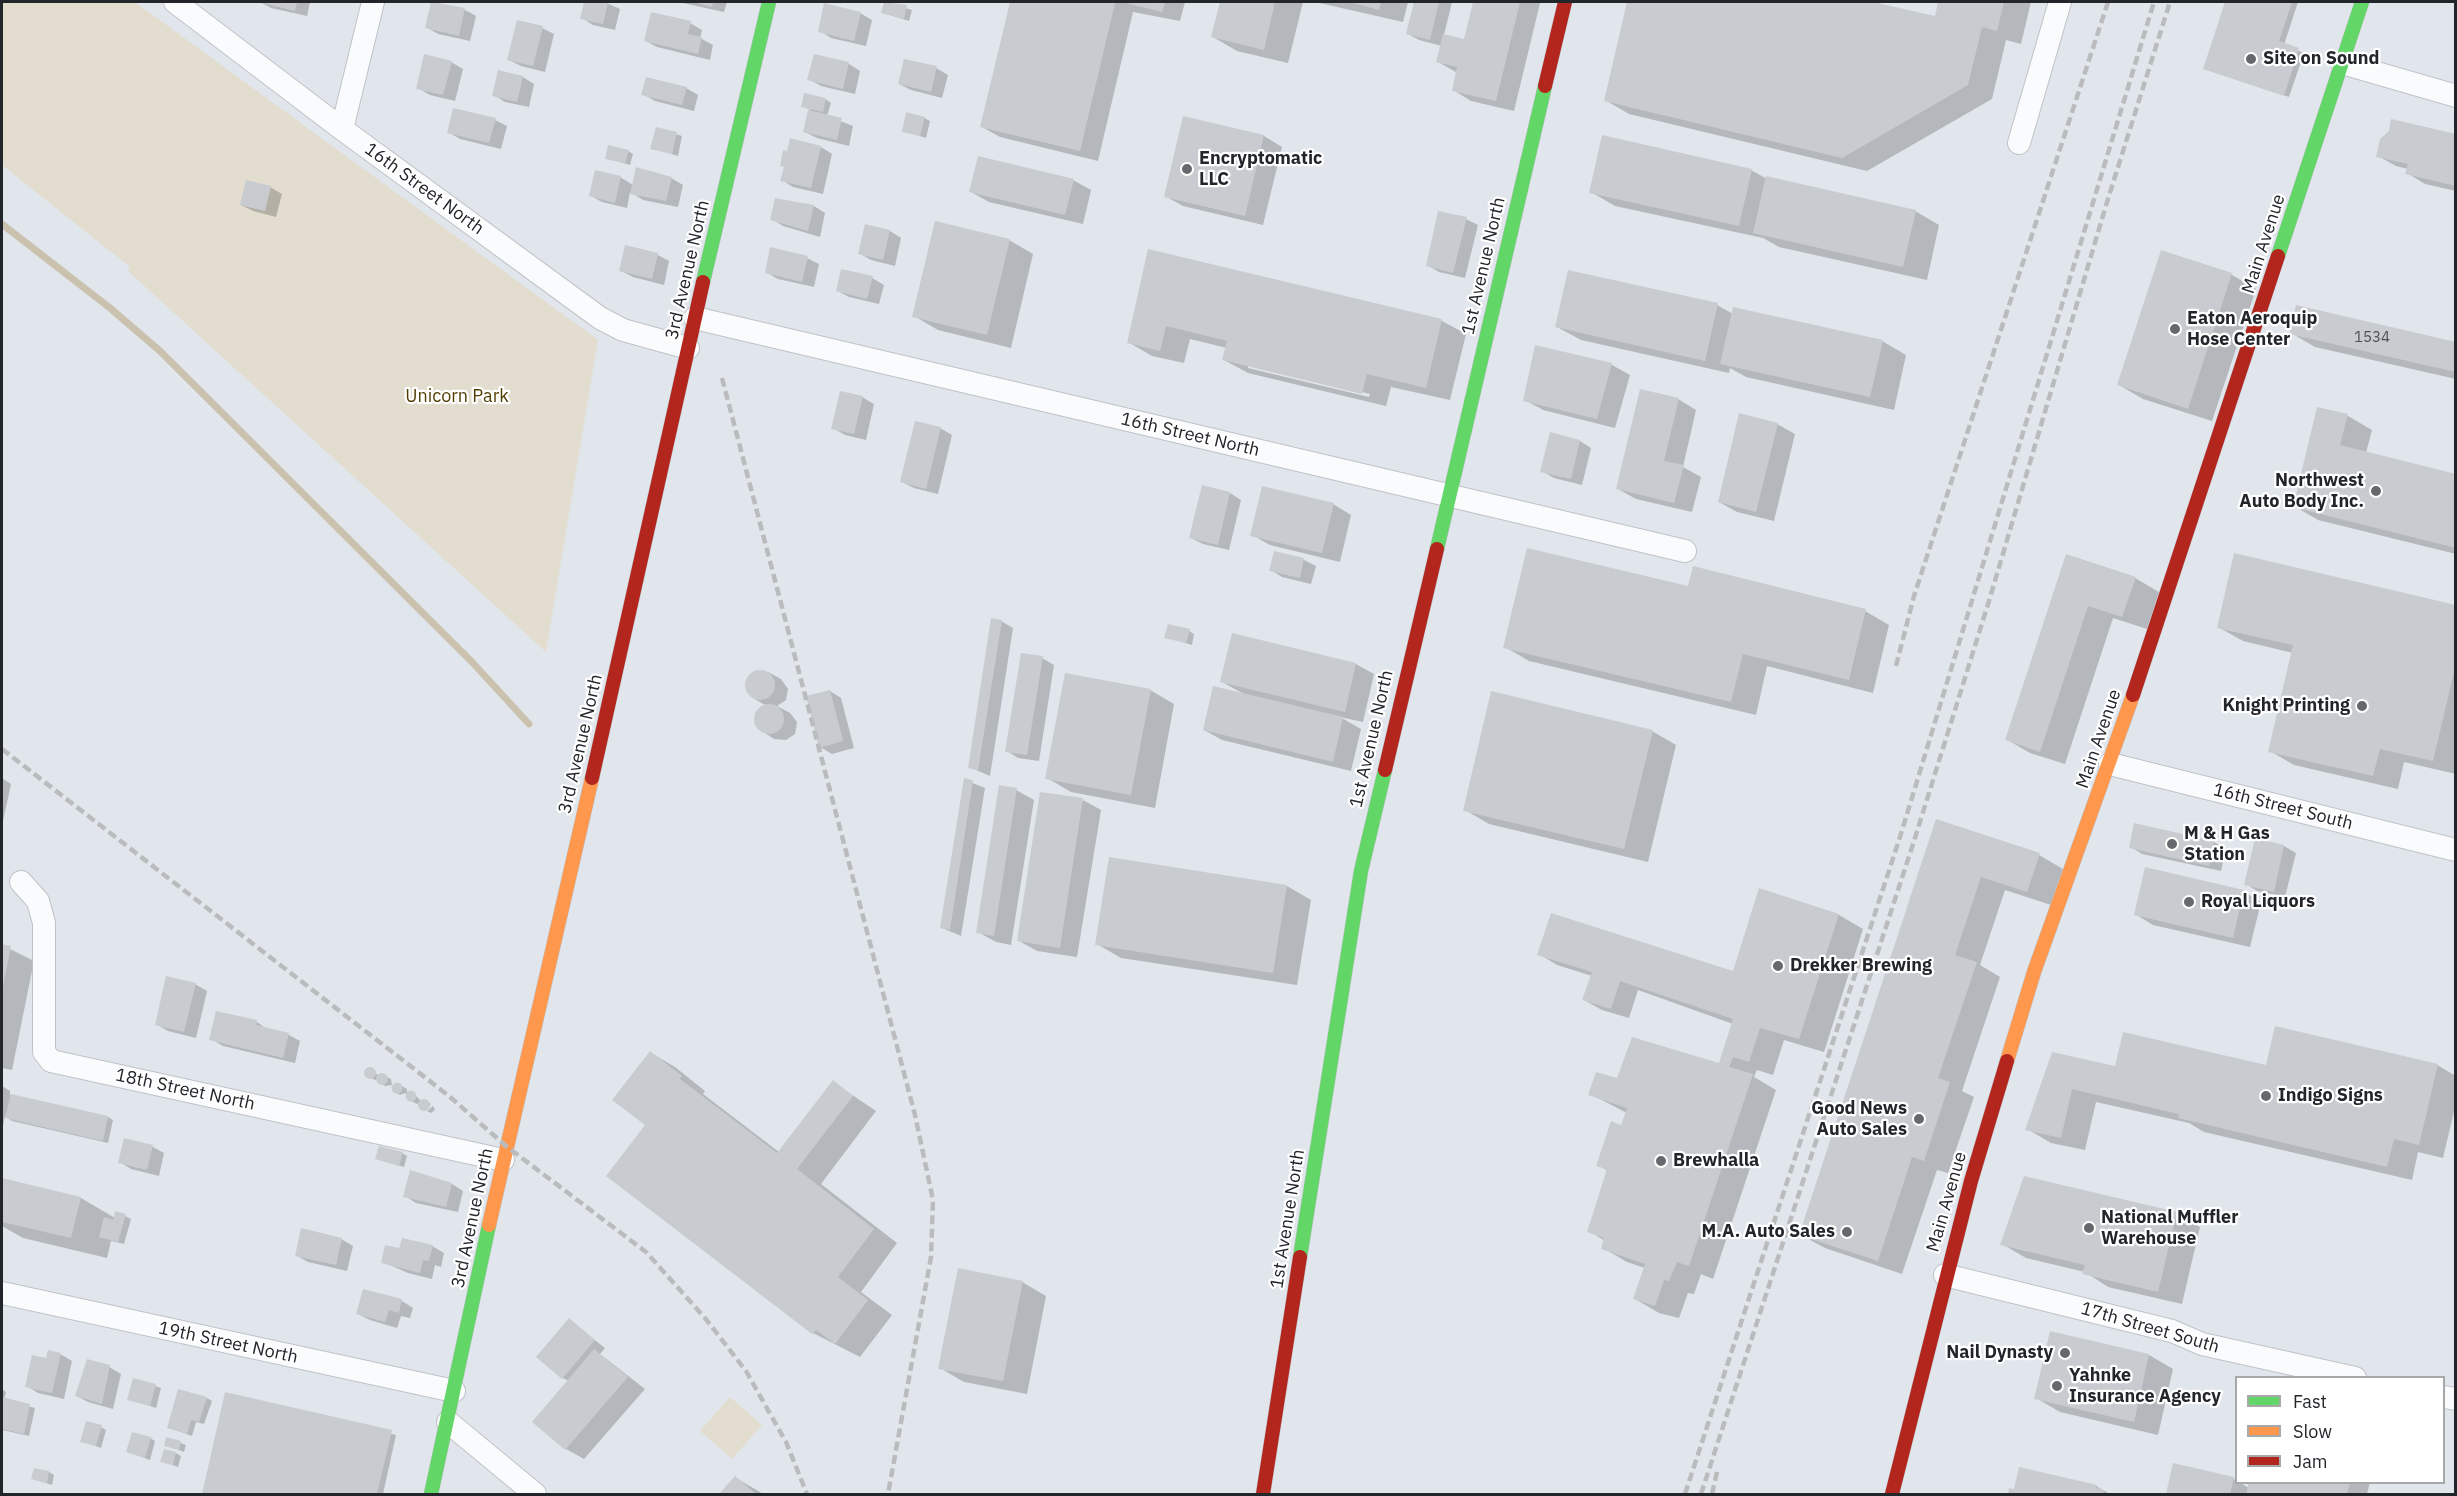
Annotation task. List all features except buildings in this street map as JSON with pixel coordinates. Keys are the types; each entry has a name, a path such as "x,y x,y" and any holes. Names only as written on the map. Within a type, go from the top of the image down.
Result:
{"street":[{"name":"16th Street North","path":"175,2 342,129 600,318 622,330 688,348"},
{"path":"342,129 373,2"},
{"name":"3rd Avenue North","path":"431,1494 503,1160 557,934 688,348 769,2"},
{"name":"1st Avenue North","path":"1263,1494 1361,871 1565,2"},
{"path":"2019,143 2060,2"},
{"name":"Main Avenue","path":"1892,1494 1945,1275 2034,972 2110,764 2362,2"},
{"path":"2342,63 2456,96"},
{"name":"16th Street North","path":"695,318 1685,551"},
{"name":"16th Street South","path":"2110,764 2456,850"},
{"name":"18th Street North","path":"21,882 38,901 44,923 44,1052 51,1061 503,1160"},
{"name":"17th Street South","path":"1945,1275 2172,1331 2202,1344 2350,1376"},
{"name":"19th Street North","path":"2,1293 454,1391"},
{"path":"448,1422 535,1494"}],"green space":[{"name":"Unicorn Park","path":"2,2 135,2 598,340 546,652 128,271 130,267 2,165"},
{"path":"730,1397 762,1425 732,1459 700,1431"}],"waterway":[{"path":"2,224 110,308 160,351 472,662 529,724"}],"railway":[{"path":"1896,666 1914,596 2108,2"},
{"path":"1685,1494 1900,837 2154,2"},
{"path":"1701,1494 1914,841 1989,601 2107,202 2170,2"},
{"path":"722,378 915,1115 933,1200 931,1257 888,1494"},
{"path":"2,749 449,1096 506,1146 646,1252 705,1318 746,1371 786,1442 807,1494"},
{"path":"1712,1494 1718,1468"}],"traffic: fast":[{"path":"703,282 769,2"},
{"path":"2278,256 2362,2"},
{"path":"1437,549 1545,86"},
{"path":"1300,1257 1361,871 1385,770"},
{"path":"431,1494 489,1225"}],"traffic: slow":[{"path":"2007,1061 2034,972 2133,695"},
{"path":"489,1225 592,778"}],"traffic: jam":[{"path":"1545,86 1565,2"},
{"path":"2133,695 2278,256"},
{"path":"592,778 703,282"},
{"path":"1385,770 1437,549"},
{"path":"1892,1494 1971,1181 2007,1061"},
{"path":"1263,1494 1300,1257"}],"place":[{"name":"Site on Sound","path":"2251,59"},
{"name":"Encryptomatic LLC","path":"1187,169"},
{"name":"Eaton Aeroquip Hose Center","path":"2175,329"},
{"name":"Northwest Auto Body Inc.","path":"2376,491"},
{"name":"Knight Printing","path":"2362,706"},
{"name":"M & H Gas Station","path":"2172,844"},
{"name":"Royal Liquors","path":"2189,902"},
{"name":"Drekker Brewing","path":"1778,966"},
{"name":"Indigo Signs","path":"2266,1096"},
{"name":"Good News Auto Sales","path":"1919,1119"},
{"name":"Brewhalla","path":"1661,1161"},
{"name":"National Muffler Warehouse","path":"2089,1228"},
{"name":"M.A. Auto Sales","path":"1847,1232"},
{"name":"Nail Dynasty","path":"2065,1353"},
{"name":"Yahnke Insurance Agency","path":"2057,1386"}]}
